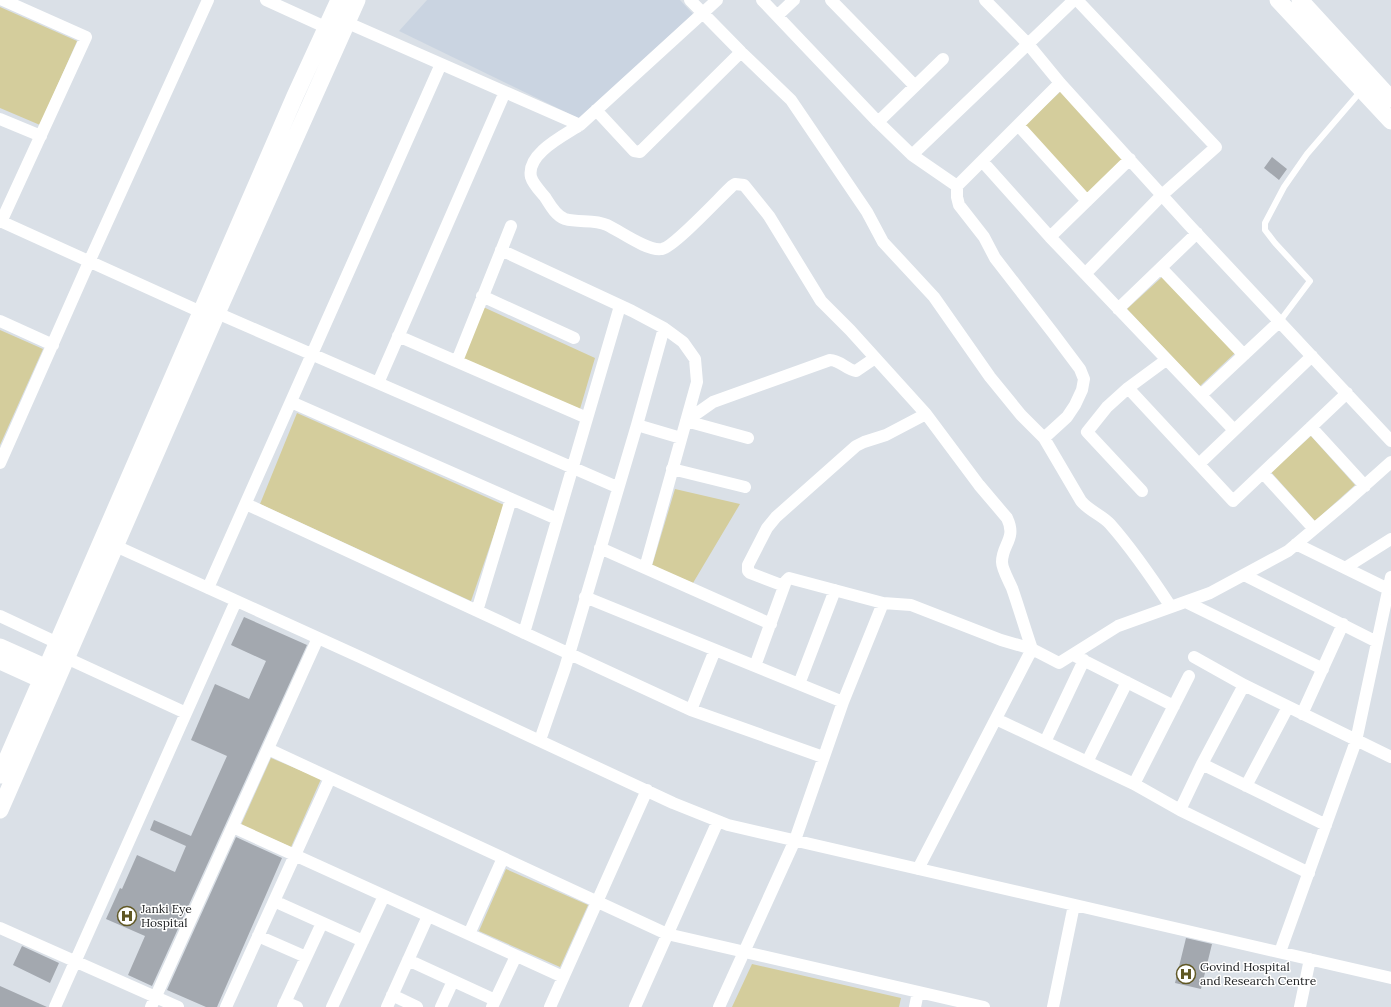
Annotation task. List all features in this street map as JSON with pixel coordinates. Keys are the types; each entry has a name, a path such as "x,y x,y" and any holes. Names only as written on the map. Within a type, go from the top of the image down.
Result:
{"street":[{"path":"3,0 86,37 1,222 89,262 209,313 312,354 617,487"},
{"path":"0,463 208,0"},
{"path":"266,0 442,64 580,125"},
{"path":"336,25 339,0"},
{"path":"0,775 62,651 336,25 357,0"},
{"path":"690,0 791,100 867,212 883,242 934,297 990,377 1021,415 1044,438 1081,501 1085,506 1098,513 1110,523 1150,574 1171,607"},
{"path":"717,0 580,125 544,149 535,158 530,170 532,179 558,215 565,219 596,221 656,249 663,249 680,238 732,186 735,184 744,185 769,216 821,301 850,330 926,414 979,485 1007,518 1011,531 1010,540 1005,549 1002,563 1032,649 918,869"},
{"path":"762,0 878,122 912,155 957,186"},
{"path":"777,16 794,0"},
{"path":"832,0 915,86"},
{"path":"985,0 1028,44 1060,83 1162,195 1391,441"},
{"path":"912,155 1075,0 1216,147 1162,195 1085,274"},
{"path":"1278,0 1362,90 1387,102"},
{"path":"1300,0 1387,102 1391,121"},
{"path":"596,110 634,151 640,152 741,52"},
{"path":"878,122 943,59"},
{"path":"208,588 442,64"},
{"path":"1044,438 1067,417 1075,406 1082,390 1084,379 1080,369 1054,332 995,258 984,237 959,205 957,186 1060,83"},
{"path":"378,383 505,92"},
{"path":"0,118 41,136"},
{"path":"1018,126 1087,201"},
{"path":"1050,237 1130,159"},
{"path":"982,161 1050,237 1234,430"},
{"path":"456,361 511,226"},
{"path":"1118,309 1197,233"},
{"path":"501,250 664,328 683,342 695,359 697,382 645,568"},
{"path":"1161,268 1244,355"},
{"path":"482,296 574,338"},
{"path":"524,633 620,306"},
{"path":"0,321 53,345"},
{"path":"1201,395 1280,322"},
{"path":"540,740 569,654 617,487 637,425 664,328"},
{"path":"398,336 587,418"},
{"path":"1199,464 1312,356"},
{"path":"686,421 713,402 830,360 835,361 852,371 856,371 875,358"},
{"path":"1142,491 1088,432 1107,407 1128,388 1166,360"},
{"path":"1128,388 1233,501 1346,393"},
{"path":"291,402 557,519"},
{"path":"784,586 748,571 748,565 771,522 856,446 886,435 926,414"},
{"path":"686,421 748,438"},
{"path":"637,425 681,438"},
{"path":"1311,427 1365,486"},
{"path":"755,666 784,586 789,578 883,603 911,606 1001,640 1032,649 1059,663 1078,657 1118,626 1210,593 1288,551 1391,462"},
{"path":"672,469 745,487"},
{"path":"1263,473 1314,529"},
{"path":"477,611 511,499"},
{"path":"246,504 691,710 823,757"},
{"path":"1345,568 1391,539"},
{"path":"109,543 647,790 728,825 1391,978"},
{"path":"1296,544 1388,589"},
{"path":"600,548 771,624"},
{"path":"1244,575 1377,642"},
{"path":"1280,952 1356,741 1391,577"},
{"path":"799,684 835,590"},
{"path":"585,597 843,702"},
{"path":"55,1007 236,601"},
{"path":"1186,602 1323,669"},
{"path":"719,1007 795,840 843,702 883,603"},
{"path":"0,616 62,651 186,713"},
{"path":"1302,714 1343,624"},
{"path":"154,1002 318,638"},
{"path":"0,647 49,676"},
{"path":"691,710 715,650"},
{"path":"1078,657 1174,706"},
{"path":"1045,742 1078,657"},
{"path":"1194,657 1244,685 1391,757"},
{"path":"0,661 49,676"},
{"path":"0,810 49,676"},
{"path":"1134,784 1189,676"},
{"path":"1087,762 1127,682"},
{"path":"1180,810 1202,764 1244,685"},
{"path":"1246,786 1288,707"},
{"path":"996,719 1134,784 1180,810 1309,873"},
{"path":"268,749 667,934 984,1007"},
{"path":"1202,764 1326,825"},
{"path":"226,1007 330,778"},
{"path":"550,1007 647,790"},
{"path":"635,1007 718,821"},
{"path":"232,827 563,978"},
{"path":"469,934 503,858"},
{"path":"332,1007 384,896"},
{"path":"274,901 363,941"},
{"path":"1053,1007 1074,905"},
{"path":"387,1007 428,916"},
{"path":"297,1007 284,1004 322,923"},
{"path":"0,928 75,962 154,1002 178,1007"},
{"path":"258,936 306,957"},
{"path":"408,960 453,980 494,1004 516,956"},
{"path":"1300,1007 1310,959"},
{"path":"441,1007 453,980"},
{"path":"914,1007 918,992"},
{"path":"392,995 417,1007"}],"lane":[{"path":"1280,322 1310,281 1272,239 1265,230 1265,224 1284,187 1307,154 1362,90"}],"shaded area":[{"path":"427,0 680,0 693,14 580,119 399,31"},
{"path":"0,7 77,41 40,125 0,108"},
{"path":"1061,91 1125,160 1088,194 1025,125"},
{"path":"1162,277 1235,353 1200,386 1127,309"},
{"path":"481,306 595,358 580,409 461,358"},
{"path":"0,330 43,349 0,445"},
{"path":"297,413 504,505 471,601 260,504"},
{"path":"1311,436 1355,485 1315,521 1271,472"},
{"path":"675,489 740,504 693,583 652,566"},
{"path":"271,758 321,779 291,847 241,825"},
{"path":"506,869 588,905 560,967 479,931"},
{"path":"752,964 901,998 899,1007 732,1007"}],"building":[{"path":"1272,157 1287,169 1279,180 1264,168"},
{"path":"244,617 307,645 152,986 128,975 145,936 106,919 120,888 122,889 137,855 175,872 186,846 150,830 154,820 191,836 227,756 191,740 215,684 249,699 266,661 231,645"},
{"path":"236,837 282,858 217,1007 206,1007 167,990"},
{"path":"1186,938 1212,944 1201,989 1175,983"},
{"path":"22,946 59,963 50,983 13,965"},
{"path":"0,986 47,1007 0,1007"}],"place":[{"name":"Janki Eye Hospital","path":"127,916"},
{"name":"Govind Hospital and Research Centre","path":"1186,974"}]}
